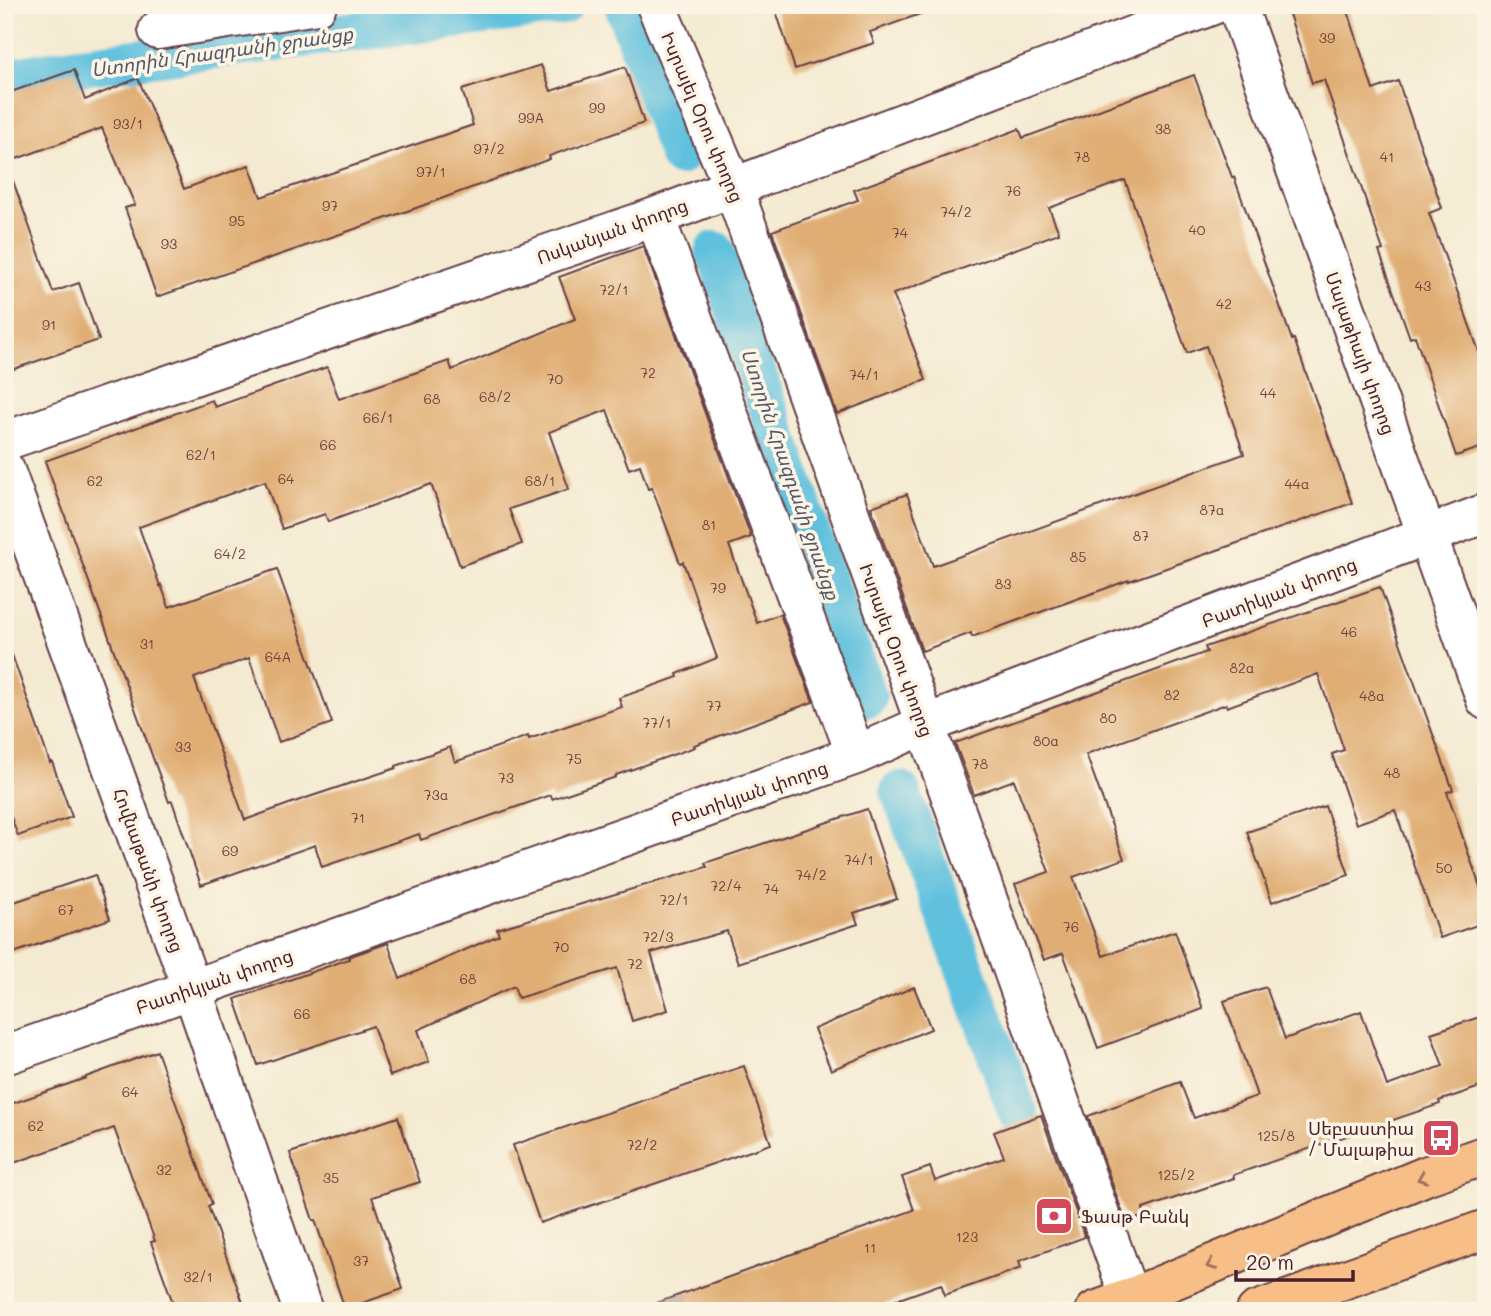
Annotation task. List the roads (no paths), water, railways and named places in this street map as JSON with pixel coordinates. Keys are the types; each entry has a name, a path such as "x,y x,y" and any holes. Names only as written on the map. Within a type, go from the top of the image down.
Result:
{"main road":[{"path":"1095,1311 1428,1175 1486,1155"},
{"path":"1256,1311 1318,1300 1486,1229"}],"street":[{"path":"158,30 317,5"},
{"name":"Իսրայել Օրու փողոց","path":"656,5 733,187 1130,1298"},
{"name":"Ոսկանյան փողոց","path":"5,441 655,217 1213,5"},
{"name":"Մալաթիայի փողոց","path":"1237,5 1486,700"},
{"path":"655,217 856,755"},
{"name":"Հովնաթանի փողոց","path":"5,470 192,989 303,1311"},
{"name":"Բատիկյան փողոց","path":"5,1055 856,755 924,725 1486,513"}],"waterway":[{"name":"Ստորին Հրազդանի ջրանցք","path":"5,79 80,66 563,5"},
{"name":"Ստորին Հրազդանի ջրանցք","path":"624,5 679,156"},
{"name":"Ստորին Հրազդանի ջրանցք","path":"715,251 867,698"},
{"name":"Ստորին Հրազդանի ջրանցք","path":"900,791 1018,1113"}],"tunnel":[{"path":"663,1301 666,1311"}],"place":[{"name":"Սեբաստիա / Մալաթիա","path":"1441,1138"},
{"name":"Ֆասթ Բանկ","path":"1054,1216"}]}
